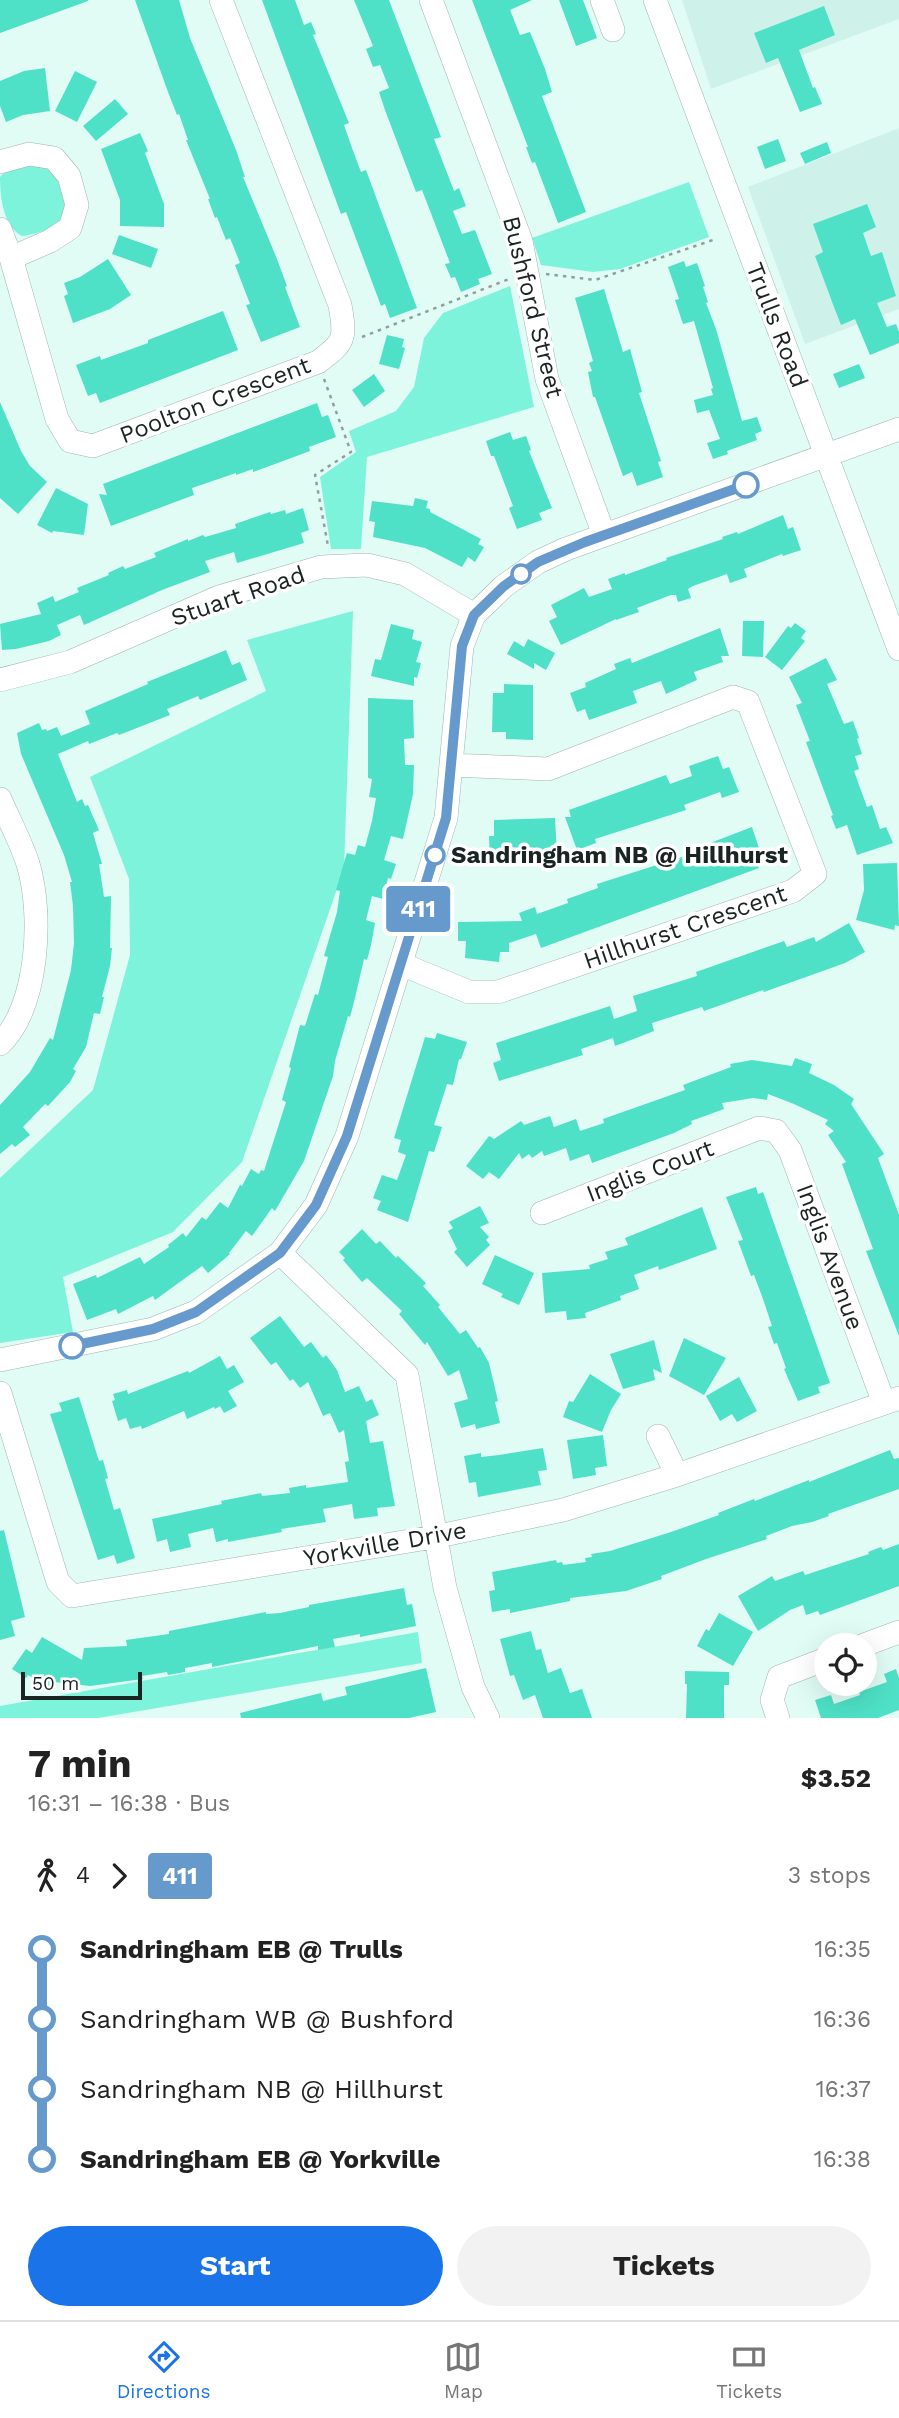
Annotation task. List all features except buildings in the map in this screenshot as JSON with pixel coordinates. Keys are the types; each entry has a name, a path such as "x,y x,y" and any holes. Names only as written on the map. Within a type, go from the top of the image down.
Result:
{"street":[{"name":"Poolton Crescent","path":"0,229 11,258 57,419 70,441 93,446 318,362 339,346 344,327 340,305 221,0"},
{"name":"Bushford Street","path":"431,0 522,242 547,379 604,535"},
{"path":"602,0 613,30"},
{"name":"Trulls Road","path":"655,0 899,649"},
{"path":"0,162 29,154 54,158 69,176 77,205 70,228 50,241 11,258"},
{"path":"0,1360 153,1329 196,1312 280,1253 316,1205 347,1136 446,818 462,646 474,615 504,586 538,562 604,535 899,429"},
{"name":"Stuart Road","path":"0,680 70,662 219,597 321,568 367,565 405,574 474,615"},
{"name":"Hillhurst Crescent","path":"401,964 470,992 498,992 793,891 815,874 748,702 733,697 548,769 451,765"},
{"path":"0,799 28,864 36,941 31,980 22,1011 8,1037 0,1044"},
{"name":"Inglis Court","path":"542,1213 759,1128"},
{"name":"Inglis Avenue","path":"759,1128 776,1131 790,1150 892,1401"},
{"path":"280,1253 407,1376 445,1588 472,1687 488,1718"},
{"name":"Yorkville Drive","path":"0,1393 58,1582 72,1596 434,1537 563,1510 677,1475 892,1401"},
{"path":"658,1436 677,1475"},
{"path":"877,1640 899,1632"},
{"path":"778,1718 772,1700 779,1677 814,1664"}],"path":[{"path":"318,362 351,452 315,475 332,567"}],"shaded area":[{"path":"682,0 899,0 899,19 711,89"},
{"path":"899,128 899,309 805,344 748,187"}],"green space":[{"path":"34,163 47,167 57,178 65,200 65,214 60,222 50,228 22,236 7,218 2,202 0,177 4,173"},
{"path":"689,182 709,237 620,269 593,272 541,265 532,238"},
{"path":"510,286 534,407 367,457 361,549 331,549 320,477 356,452 349,431 396,411 414,387 424,338 443,313"},
{"path":"353,611 344,869 242,1162 173,1232 63,1277 73,1332 0,1343 0,1178 93,1090 130,955 129,879 90,777 266,691 247,640"},
{"path":"418,1632 422,1663 98,1718 0,1718 0,1706"}],"bus line":[{"name":"411","path":"72,1346 153,1329 196,1312 280,1253 316,1205 347,1136 446,818 462,646 474,615 504,586 538,562 566,549 746,485"}],"place":[{"name":"Sandringham NB @ Hillhurst","path":"435,855"}]}
